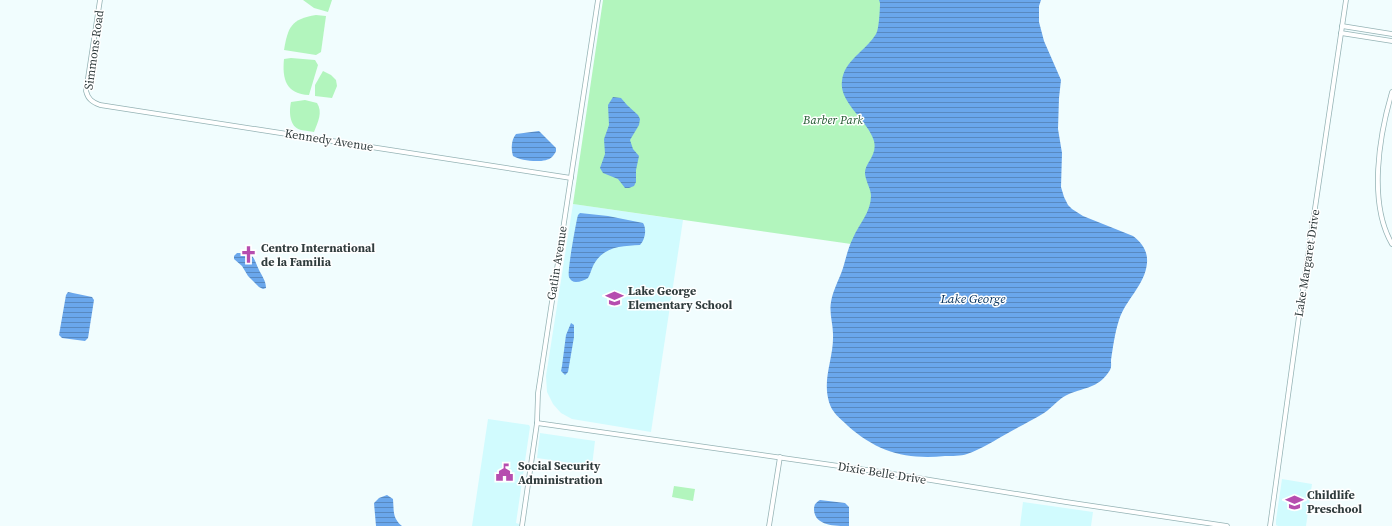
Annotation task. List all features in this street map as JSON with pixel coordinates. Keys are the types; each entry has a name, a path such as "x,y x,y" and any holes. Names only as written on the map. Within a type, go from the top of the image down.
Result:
{"street":[{"name":"Simmons Road","path":"89,100 86,91 100,0"},
{"name":"Gatlin Avenue","path":"522,526 537,423 538,393 598,0"},
{"name":"Lake Margaret Drive","path":"1270,526 1300,309 1346,0"},
{"path":"1342,26 1392,34"},
{"path":"1341,33 1392,41"},
{"path":"1392,92 1382,140 1377,185 1379,202 1392,244"},
{"name":"Kennedy Avenue","path":"89,100 100,105 571,178"},
{"name":"Dixie Belle Drive","path":"537,423 780,457 1227,526"},
{"path":"769,526 780,457"}],"shaded area":[{"name":"Lake George Elementary School","path":"573,204 683,220 651,432 572,419 561,413 553,404 547,392 546,376"},
{"path":"488,419 529,425 530,427 516,523 519,524 519,526 472,526"},
{"path":"540,433 595,441 592,466 537,458"},
{"name":"Childlife Preschool","path":"1282,479 1312,484 1306,526 1276,525"},
{"path":"1023,502 1093,512 1091,526 1020,526"}],"green space":[{"path":"303,0 332,0 328,12 314,8"},
{"name":"Barber Park","path":"603,0 972,0 935,256 573,204"},
{"path":"316,15 326,16 321,52 316,55 284,50 287,35 292,25 301,19"},
{"path":"291,58 315,60 318,65 309,95 295,92 287,84 284,73 284,59"},
{"path":"323,71 331,75 336,80 337,86 332,98 315,96 315,85"},
{"path":"305,100 317,103 319,106 320,113 314,132 301,130 294,126 292,122 290,110 291,102"},
{"path":"674,486 695,489 693,501 672,497"}],"water":[{"name":"Lake George","path":"879,0 1041,0 1039,6 1039,22 1044,41 1061,80 1058,129 1062,153 1061,187 1064,197 1072,209 1083,216 1133,236 1142,244 1147,259 1146,271 1143,278 1122,312 1119,320 1113,345 1111,368 1104,378 1100,382 1065,396 1044,413 973,452 962,455 918,457 881,448 859,435 837,415 830,406 827,393 827,376 833,343 830,310 831,302 855,233 869,207 871,193 865,170 875,148 872,136 868,129 844,96 842,81 851,61 872,40 877,32 880,14"},
{"path":"613,97 621,98 638,115 640,119 639,125 630,140 633,149 639,156 636,170 636,182 634,186 629,188 625,188 618,179 603,173 600,168 605,154 604,139 609,125 608,105"},
{"path":"539,131 556,148 556,152 552,157 549,159 533,161 513,156 512,145 516,134"},
{"path":"580,213 608,216 643,223 645,234 640,245 616,248 605,252 595,263 588,278 576,282 570,279 569,273 576,224"},
{"path":"237,253 250,255 254,259 265,281 266,288 263,289 259,287 248,276 242,266 234,259 234,256"},
{"path":"68,292 92,297 94,300 88,338 85,341 62,338 59,335 66,295"},
{"path":"571,323 574,325 574,337 568,372 565,375 561,371 566,335"},
{"path":"387,495 393,499 395,517 402,526 376,526 374,503 379,498"},
{"path":"820,500 845,503 849,507 849,526 827,524 818,519 815,515 814,508 816,503"}],"place":[{"name":"Centro International de la Familia","path":"248,255"},
{"name":"Lake George Elementary School","path":"615,298"},
{"name":"Social Security Administration","path":"505,473"},
{"name":"Childlife Preschool","path":"1294,502"}]}
